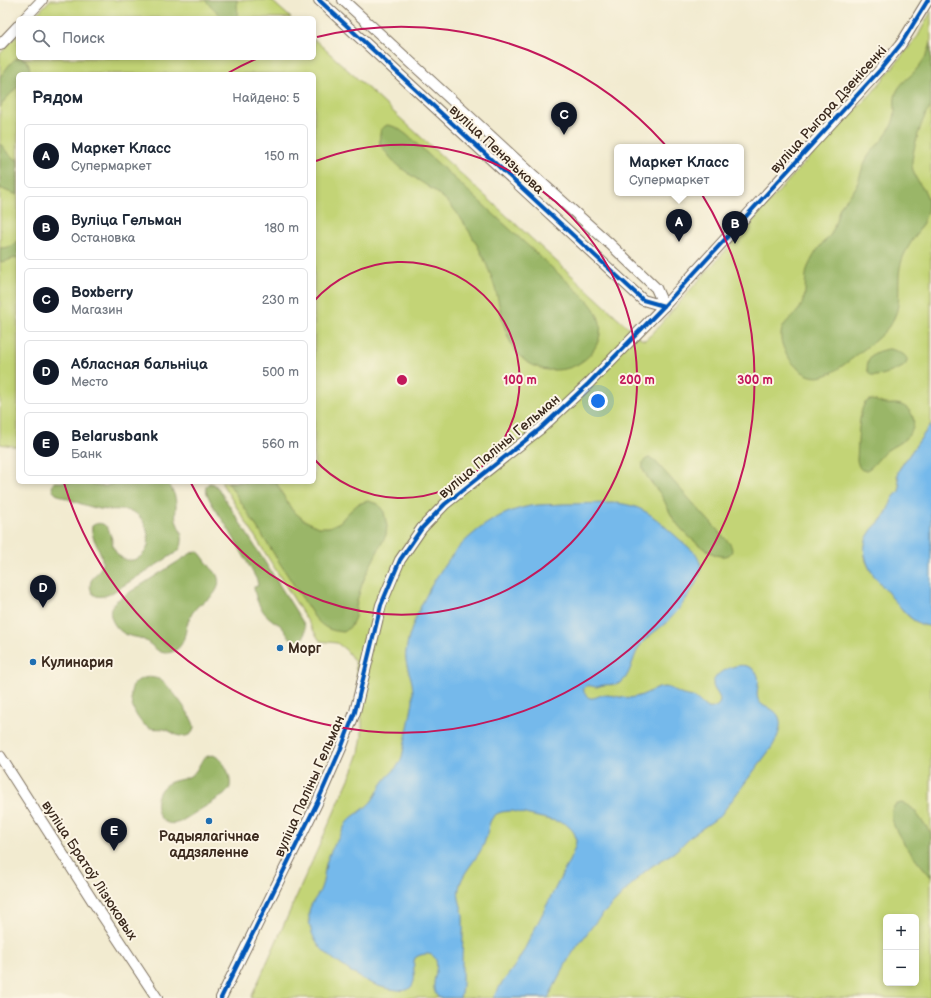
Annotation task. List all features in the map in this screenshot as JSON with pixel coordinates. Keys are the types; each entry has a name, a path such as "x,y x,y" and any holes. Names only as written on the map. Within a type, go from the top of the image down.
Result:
{"street":[{"path":"27,16 42,0"},
{"name":"вуліца Пенязькова","path":"319,0 643,300 664,306"},
{"name":"вуліца Пенязькова","path":"343,0 650,282 656,288 664,306"},
{"name":"вуліца Рыгора Дзенісенкі","path":"664,306 880,70 901,44 928,0"},
{"path":"0,45 16,28"},
{"name":"вуліца Паліны Гельман","path":"221,998 317,803 342,746 355,712 381,604 400,560 422,528 445,504 540,429 588,384 664,306"},
{"name":"вуліца Братоў Лізюковых","path":"0,756 97,908 157,998"}],"green space":[{"path":"50,0 271,0 289,16 35,16"},
{"path":"205,0 237,0 238,13 236,16 221,16"},
{"path":"931,11 931,424 900,468 897,476 900,488 899,491 893,498 884,516 869,534 865,555 871,571 905,613 917,622 931,626 931,998 251,998 353,770 359,753 362,736 362,721 355,662 346,650 337,643 320,641 222,484 316,484 316,72 16,72 16,447 0,444 0,54 16,36 16,60 316,60 316,41 641,339 645,340 653,333 807,160 872,93 918,36"},
{"path":"931,43 931,107 925,115 921,126 914,148 912,161 912,168 915,176 925,191 927,197 927,209 922,225 902,260 899,275 899,297 897,311 891,324 881,335 843,365 820,377 808,375 798,369 789,358 781,341 783,326 799,310 804,297 808,267 812,259 819,247 831,234 841,206 856,187 866,160 871,152 885,137 892,124 895,113 895,98 898,89 902,83 913,74 927,54"},
{"path":"15,59 26,60 28,62 30,72 16,72 16,88 4,101 0,108 0,77"},
{"path":"387,125 395,127 407,135 590,303 598,316 600,323 600,336 595,348 586,358 570,367 549,370 542,369 527,362 519,355 508,337 491,276 475,241 460,217 446,200 404,170 385,151 380,144 380,136 381,129"},
{"path":"0,143 6,151 16,159 16,194 0,188"},
{"path":"16,243 16,258 0,262 0,248 6,248"},
{"path":"889,349 899,352 905,356 907,362 905,365 882,375 876,376 869,374 867,364 872,355"},
{"path":"871,400 885,404 899,404 906,407 912,415 914,424 907,437 886,451 871,467 862,470 857,460 861,414 865,403"},
{"path":"649,458 654,460 730,544 732,550 730,554 720,556 706,550 688,536 677,524 661,495 646,475 643,465 644,461"},
{"path":"53,484 94,484 106,486 110,484 168,484 175,498 176,520 182,538 181,547 177,552 110,594 96,596 92,593 90,583 102,566 102,559 92,535 92,526 98,523 106,526 113,546 120,557 126,560 135,560 147,549 148,537 143,521 133,512 125,510 104,510 78,503 56,494 52,489"},
{"path":"208,484 214,484 218,488 304,624 305,634 302,639 297,641 290,638 281,626 264,613 259,605 254,587 258,586 257,580 230,532 214,508 207,494 206,486"},
{"path":"229,484 277,484 292,510 304,520 318,527 329,527 340,522 358,504 368,501 378,504 384,512 387,526 386,535 362,584 357,601 355,617 351,626 344,632 335,631 321,624 315,618"},
{"path":"197,551 217,575 219,582 213,595 198,606 192,613 188,621 183,641 178,648 169,653 160,652 146,641 130,636 118,629 111,617 111,608 116,601 193,552"},
{"path":"149,677 156,678 167,685 182,703 194,727 190,735 180,736 168,730 150,728 146,726 138,717 132,706 132,688 138,681"},
{"path":"213,755 221,760 226,768 230,778 230,787 228,790 224,795 180,822 172,824 166,822 158,813 157,806 157,799 163,787 170,782 187,778 194,773 203,759"},
{"path":"901,803 908,805 914,810 931,833 931,877 913,855 894,827 892,810 895,805"}],"water":[{"path":"931,424 931,626 914,621 905,613 875,577 865,556 865,545 869,534 885,516 893,498 900,489 898,474 899,470"},
{"path":"615,503 639,508 651,515 694,552 701,566 698,579 688,596 667,622 642,643 636,652 628,673 623,681 617,684 597,687 586,686 584,690 585,694 591,698 606,695 631,698 656,689 667,687 683,695 695,698 706,707 712,708 716,707 720,701 713,684 717,675 732,667 743,665 747,666 754,670 758,675 759,679 757,694 760,702 764,706 773,710 780,719 780,729 772,747 720,816 691,836 673,853 642,874 597,920 568,960 548,998 493,998 524,950 571,857 575,847 576,838 572,830 564,823 512,811 498,813 491,820 484,844 460,883 459,896 463,915 463,928 462,986 460,998 439,998 434,988 436,966 435,958 432,955 427,954 415,958 414,980 411,987 408,989 401,991 389,989 367,981 337,962 319,946 314,939 311,930 309,912 320,891 329,855 346,823 372,801 385,780 398,766 402,757 413,702 412,683 406,660 406,648 418,613 430,588 445,564 463,543 479,529 500,516 514,510 534,505"}],"cycle path":[{"path":"319,0 643,300 664,306"},
{"path":"221,998 317,803 342,746 355,712 381,605 400,560 422,528 445,504 540,429 588,384 664,306 880,70 901,44 928,0"}],"place":[{"name":"Boxberry","path":"564,135"},
{"name":"Маркет Класс","path":"679,242"},
{"name":"Вуліца Гельман","path":"735,244"},
{"name":"Абласная бальніца","path":"43,608"},
{"name":"Морг","path":"280,648"},
{"name":"Кулинария","path":"33,662"},
{"name":"Радыялагічнае аддзяленне","path":"209,821"},
{"name":"Belarusbank","path":"114,851"}]}
